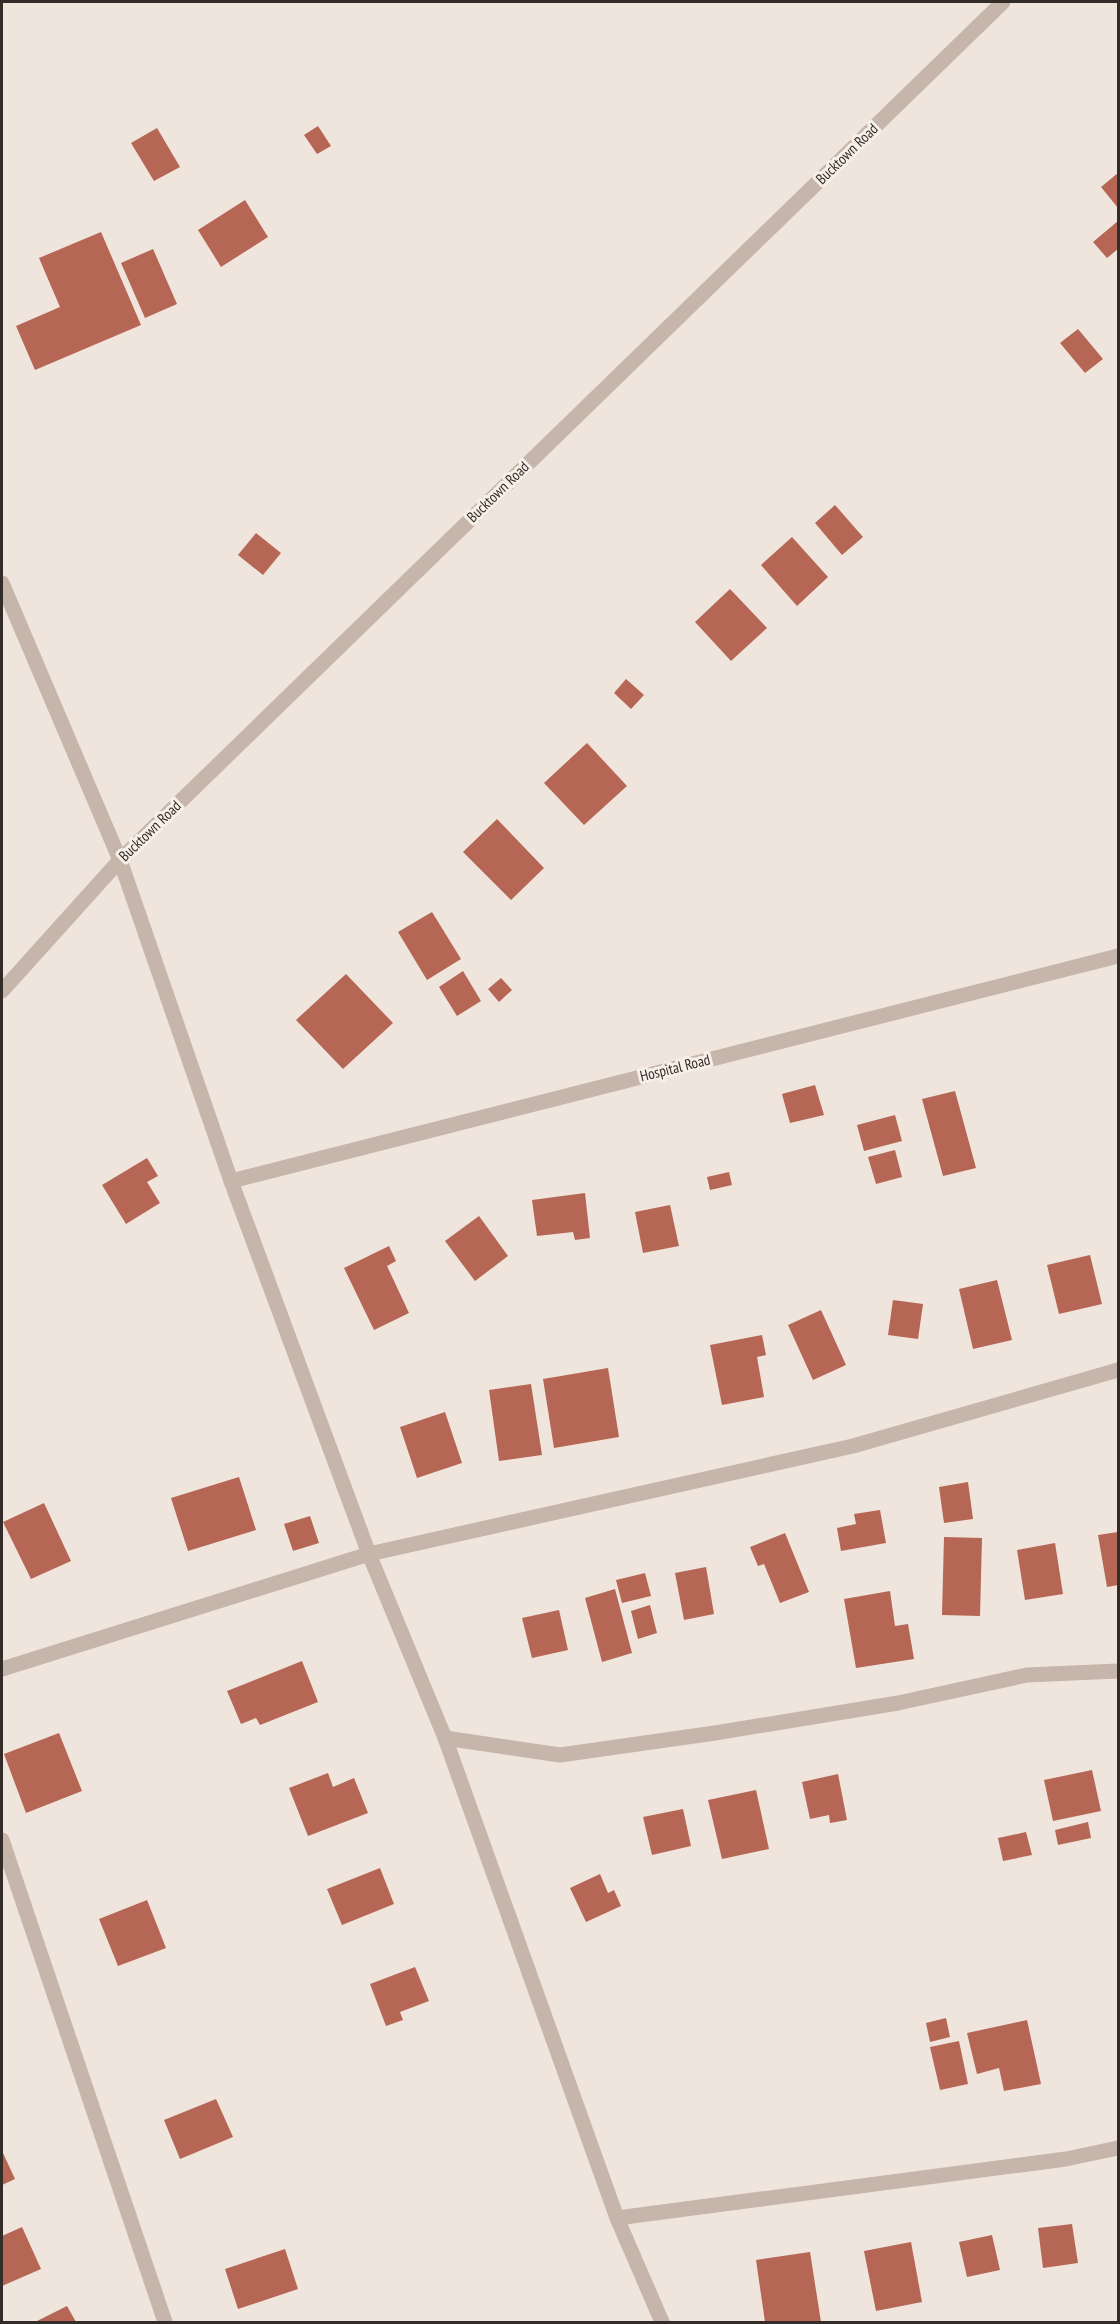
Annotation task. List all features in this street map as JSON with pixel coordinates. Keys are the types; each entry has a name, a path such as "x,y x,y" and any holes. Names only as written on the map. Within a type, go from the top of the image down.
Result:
{"street":[{"name":"Bucktown Road","path":"2,991 120,860 1004,2"},
{"path":"2,583 120,860 231,1181 369,1554 445,1738 617,2218 662,2322"},
{"name":"Hospital Road","path":"231,1181 1119,956"},
{"path":"2,1669 369,1554 853,1446 1119,1370"},
{"path":"445,1738 560,1755 887,1705 1027,1676 1119,1671"},
{"path":"2,1840 165,2322"},
{"path":"617,2218 1054,2161 1119,2148"}],"building":[{"path":"318,126 331,146 317,154 304,135"},
{"path":"157,128 180,167 154,181 131,143"},
{"path":"1118,173 1118,208 1101,187"},
{"path":"245,200 268,237 221,267 198,230"},
{"path":"1118,221 1118,249 1107,258 1093,242"},
{"path":"101,232 141,325 35,370 16,326 60,307 39,258"},
{"path":"153,249 177,304 145,318 121,263"},
{"path":"1078,329 1103,359 1085,373 1060,343"},
{"path":"835,505 863,537 842,555 815,523"},
{"path":"256,533 281,553 263,575 238,555"},
{"path":"792,537 828,577 797,606 761,565"},
{"path":"730,589 767,628 731,661 695,622"},
{"path":"626,679 644,695 631,709 614,693"},
{"path":"587,743 627,786 584,825 544,783"},
{"path":"497,819 544,868 511,900 463,852"},
{"path":"432,912 461,959 427,980 398,932"},
{"path":"463,971 481,1001 457,1016 439,987"},
{"path":"346,974 393,1023 343,1069 296,1020"},
{"path":"501,978 512,990 499,1002 488,989"},
{"path":"815,1085 824,1115 790,1123 782,1094"},
{"path":"955,1091 976,1168 943,1176 922,1099"},
{"path":"895,1115 902,1141 864,1151 857,1125"},
{"path":"895,1150 902,1177 876,1184 868,1157"},
{"path":"147,1158 158,1176 147,1182 160,1203 126,1224 102,1185"},
{"path":"729,1172 732,1185 710,1190 707,1177"},
{"path":"585,1193 590,1238 575,1240 573,1232 537,1236 532,1200"},
{"path":"670,1205 679,1246 643,1253 635,1212"},
{"path":"479,1216 508,1256 475,1281 445,1241"},
{"path":"389,1246 396,1261 387,1266 409,1313 374,1330 344,1268"},
{"path":"1090,1255 1102,1304 1059,1314 1047,1265"},
{"path":"997,1280 1012,1340 973,1349 959,1289"},
{"path":"893,1300 923,1304 918,1339 888,1335"},
{"path":"821,1310 846,1365 813,1380 788,1325"},
{"path":"762,1335 766,1355 757,1357 764,1397 722,1405 710,1345"},
{"path":"608,1368 619,1437 554,1448 543,1379"},
{"path":"531,1384 542,1455 499,1461 489,1390"},
{"path":"445,1412 462,1463 417,1478 400,1427"},
{"path":"239,1477 256,1530 188,1551 171,1498"},
{"path":"968,1482 973,1519 944,1523 939,1487"},
{"path":"44,1503 71,1561 31,1579 3,1522"},
{"path":"880,1510 886,1543 841,1551 837,1528 856,1524 854,1514"},
{"path":"310,1516 319,1543 293,1551 284,1524"},
{"path":"1118,1532 1118,1585 1107,1587 1098,1535"},
{"path":"785,1533 809,1592 780,1603 764,1564 758,1566 750,1547"},
{"path":"944,1537 982,1538 980,1616 942,1615"},
{"path":"1055,1543 1063,1594 1025,1600 1017,1550"},
{"path":"706,1567 714,1614 684,1620 675,1573"},
{"path":"645,1573 651,1596 622,1603 616,1580"},
{"path":"615,1589 632,1653 602,1662 585,1598"},
{"path":"890,1591 895,1626 908,1624 914,1659 856,1668 844,1599"},
{"path":"650,1605 657,1633 638,1639 631,1611"},
{"path":"559,1610 568,1650 532,1658 522,1618"},
{"path":"302,1661 318,1702 260,1725 256,1718 241,1724 227,1691"},
{"path":"59,1733 82,1791 26,1813 4,1754"},
{"path":"1092,1770 1101,1811 1053,1821 1044,1780"},
{"path":"328,1773 333,1787 354,1778 368,1813 308,1836 289,1788"},
{"path":"838,1774 847,1820 830,1823 829,1815 810,1819 802,1782"},
{"path":"756,1790 769,1849 722,1859 708,1800"},
{"path":"683,1809 691,1846 652,1855 643,1817"},
{"path":"1088,1822 1091,1838 1058,1845 1055,1830"},
{"path":"1026,1832 1032,1855 1003,1861 998,1838"},
{"path":"380,1868 394,1904 342,1925 327,1889"},
{"path":"600,1874 608,1893 614,1890 621,1906 586,1922 570,1888"},
{"path":"147,1900 166,1948 118,1966 99,1919"},
{"path":"415,1967 429,2001 400,2012 403,2020 386,2026 370,1984"},
{"path":"946,2018 950,2037 930,2042 926,2023"},
{"path":"1027,2020 1041,2084 1004,2091 999,2068 977,2074 967,2033"},
{"path":"959,2041 968,2084 940,2090 930,2047"},
{"path":"216,2099 233,2137 180,2159 164,2120"},
{"path":"2,2151 15,2179 2,2185"},
{"path":"1072,2224 1078,2263 1043,2268 1038,2228"},
{"path":"22,2227 41,2269 2,2286 2,2236"},
{"path":"992,2235 1000,2270 967,2277 959,2242"},
{"path":"911,2242 922,2302 876,2311 864,2251"},
{"path":"285,2249 298,2289 238,2309 225,2269"},
{"path":"810,2252 821,2322 765,2322 756,2260"},
{"path":"67,2306 76,2322 35,2322"}]}
